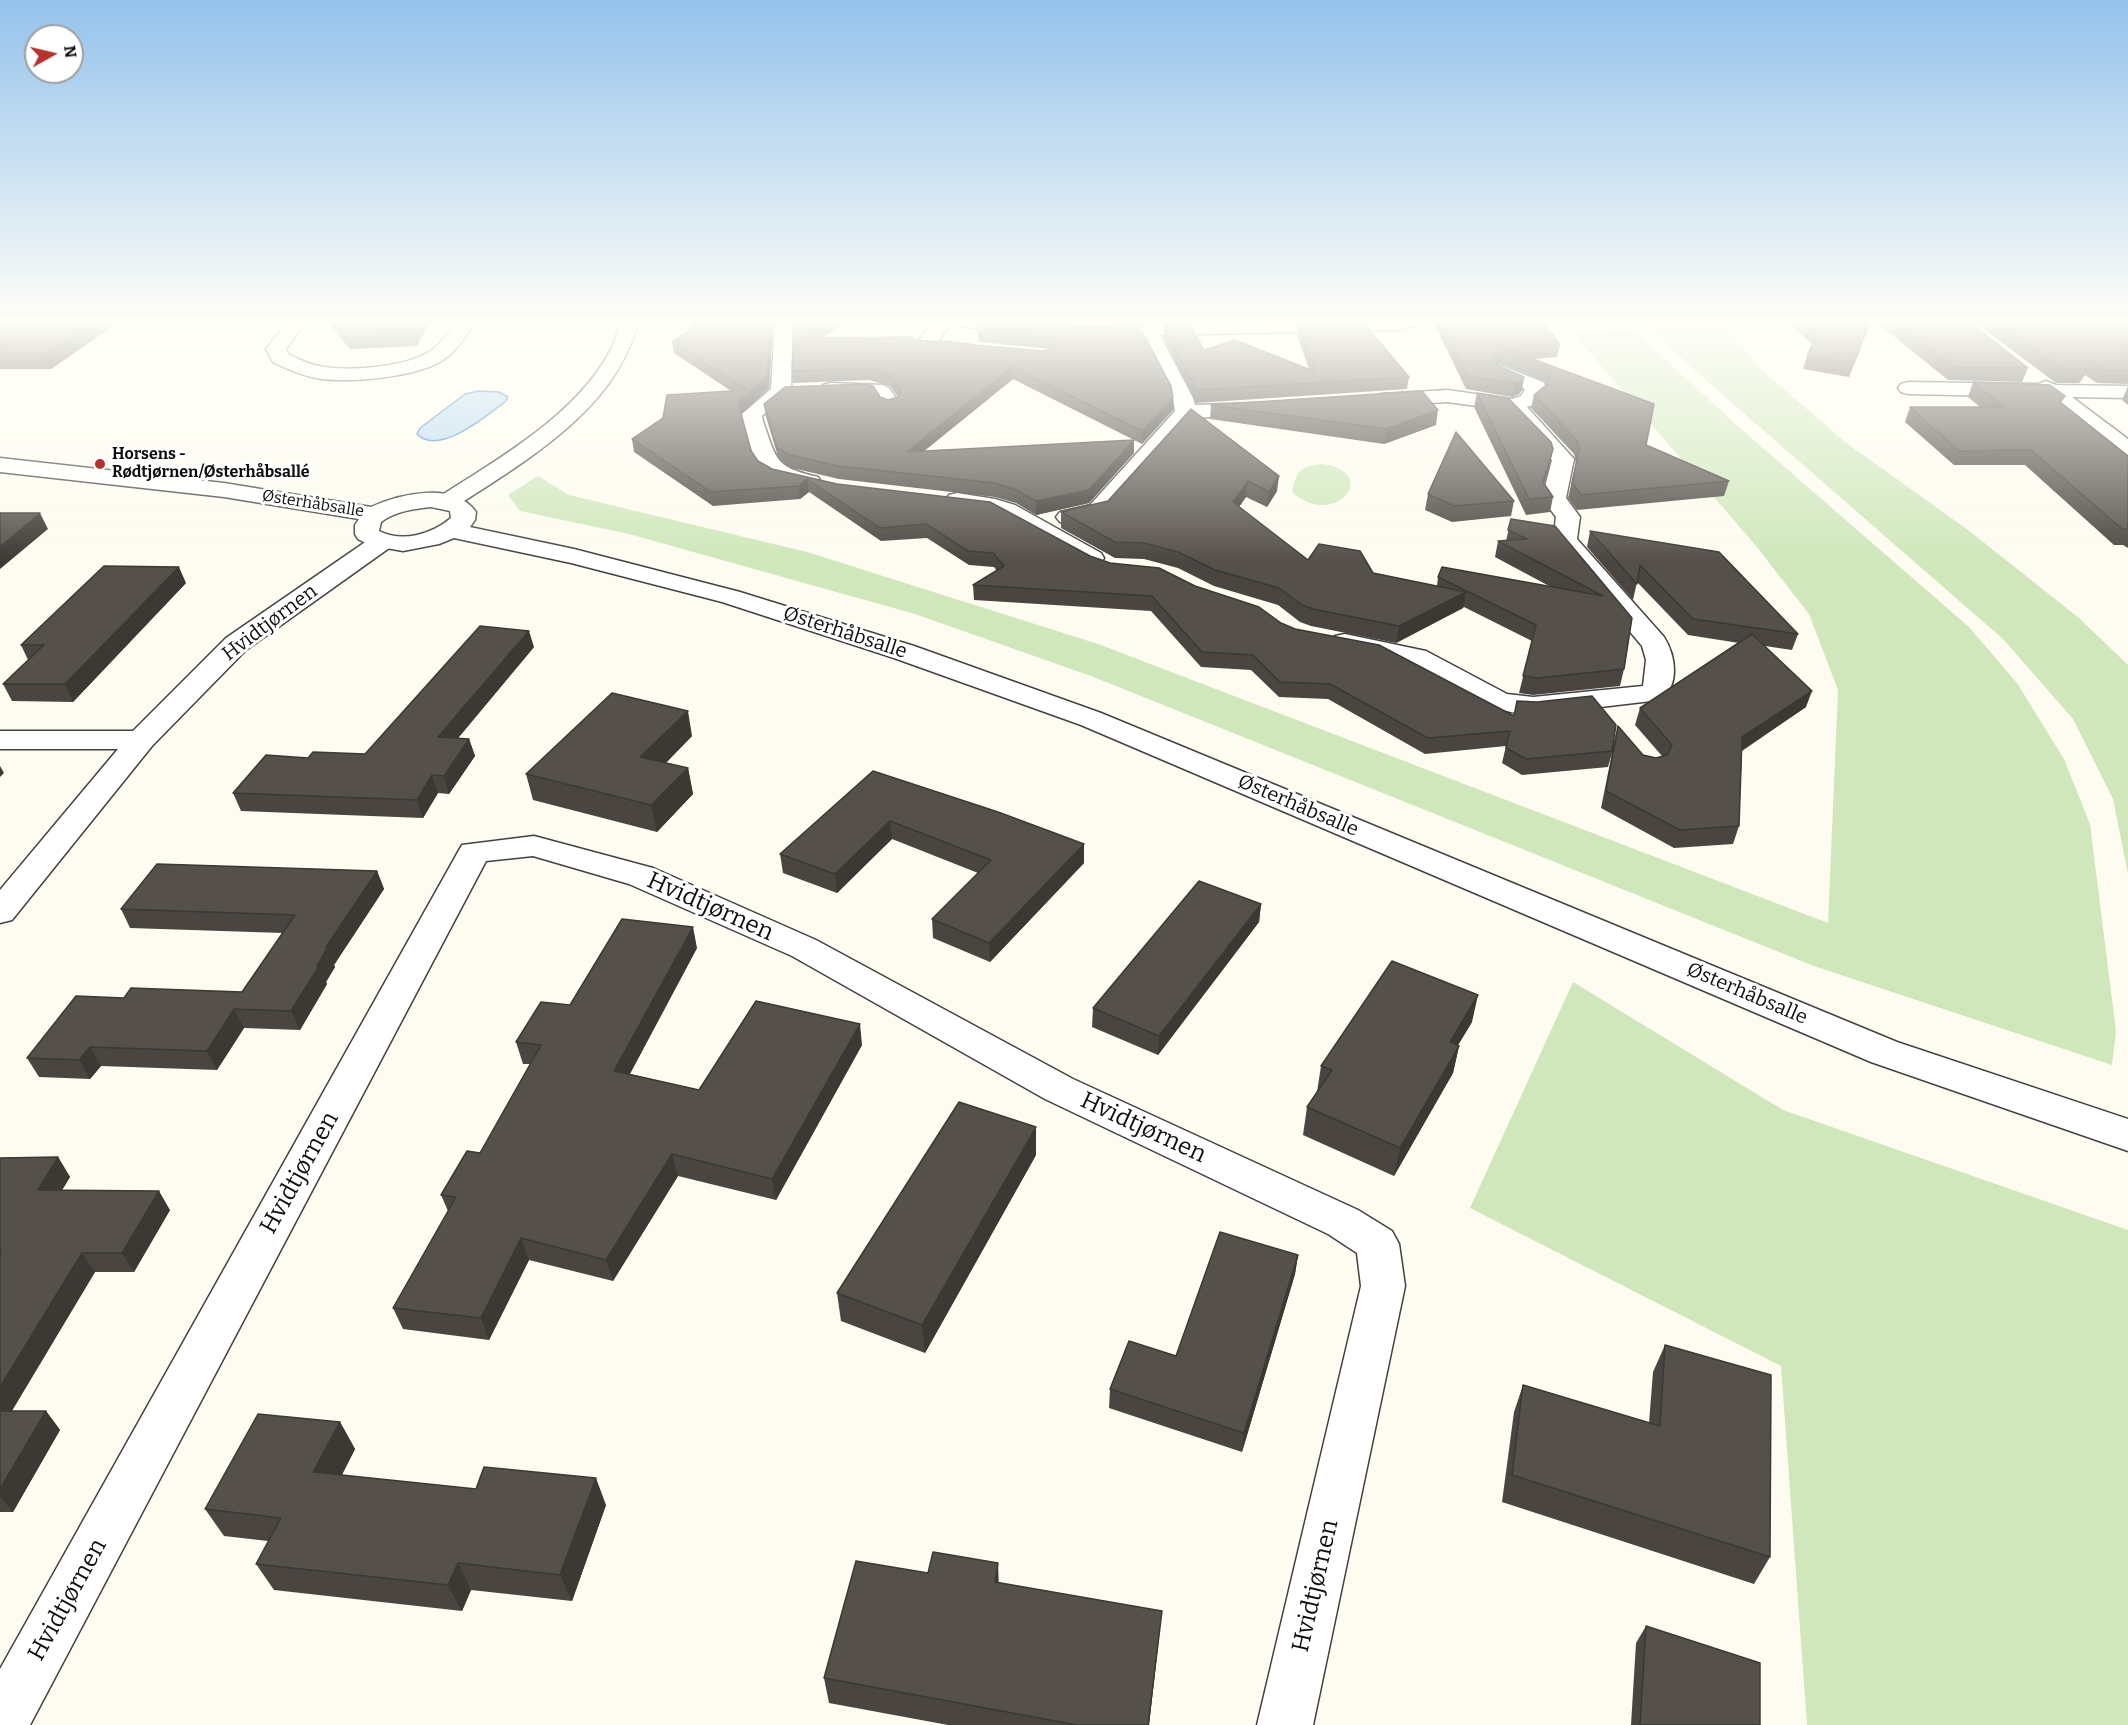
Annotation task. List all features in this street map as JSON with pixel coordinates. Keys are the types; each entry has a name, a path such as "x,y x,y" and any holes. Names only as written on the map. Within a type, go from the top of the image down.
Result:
{"street":[{"name":"Østerhåbsalle","path":"0,465 224,490 379,528 406,543 425,540 449,516 580,402"},
{"path":"776,402 752,414 768,466 780,475 835,486"},
{"path":"1184,402 1185,412"},
{"path":"1354,402 1362,402"},
{"path":"1488,402 1513,405 1525,402"},
{"path":"2064,402 2128,449"},
{"path":"1327,639 1416,657 1497,700 1512,705 1533,706 1637,696 1650,694 1657,689 1660,651 1565,540 1568,517 1554,498 1563,459 1513,405"},
{"path":"1034,525 1090,514 1098,510 1185,412 1276,408"},
{"path":"936,498 995,506 1110,567"},
{"name":"Østerhåbsalle","path":"379,528 400,505 414,502 449,516 574,556 720,594 904,652 1102,724 1884,1052 2128,1135"},
{"name":"Hvidtjørnen","path":"0,912 141,740 236,644 379,528"},
{"path":"1596,700 1619,728"},
{"path":"0,740 141,740"},
{"name":"Hvidtjørnen","path":"0,1724 474,852 534,846 641,876 804,948 1059,1089 1343,1222 1377,1244 1383,1286 1285,1725"}],"green space":[{"path":"1632,402 1711,402 1969,627 2017,683 2064,759 2090,824 2116,1031 2112,1065 1814,966 1091,676 915,614 629,534 520,511 508,495 538,476 569,495 807,552 1098,644 1828,923 1838,690 1809,614 1756,546"},
{"path":"1730,402 1798,402 1845,442 1968,530 2079,618 2128,665 2128,874 2113,799 2073,719 2003,639"},
{"path":"1321,464 1339,469 1349,477 1350,486 1346,495 1336,502 1323,505 1308,502 1292,492 1298,474 1303,468"},
{"path":"1573,982 1783,1110 2128,1230 2128,1725 1807,1725 1781,1366 1470,1208"}],"water":[{"path":"455,402 505,402 476,423 450,437 426,440 417,434 420,428"}],"building":[{"path":"666,402 739,402 751,451 758,461 772,469 837,484 990,502 1090,556 1110,563 1159,568 1195,586 1259,607 1281,623 1295,629 1379,645 1514,716 1517,701 1537,702 1592,696 1616,725 1612,751 1526,759 1506,748 1510,731 1428,738 1330,684 1280,682 1253,655 1202,652 1152,596 973,585 1004,566 993,553 968,551 926,524 880,528 807,479 799,486 711,492 632,439 663,418"},
{"path":"767,402 969,402 907,452 1134,440 1089,490 1036,501 1016,490 995,483 838,466 790,455 777,448 764,404"},
{"path":"1082,402 1170,402 1142,431"},
{"path":"1264,402 1431,402 1438,410 1386,429 1211,405"},
{"path":"1481,402 1511,402 1551,442 1553,449 1543,482 1553,497 1529,499"},
{"path":"1540,402 1647,402 1654,404 1646,445 1729,481 1581,495 1572,483 1579,450 1577,440"},
{"path":"1997,402 2060,402 2128,456 2128,529 2122,529 2031,450 1959,451 1910,407 2004,407"},
{"path":"1191,409 1279,476 1269,492 1248,481 1233,502 1308,560 1319,544 1360,551 1373,573 1466,592 1399,626 1313,609 1302,605 1279,588 1215,570 1178,552 1144,543 1115,542 1061,512 1108,501"},
{"path":"1456,432 1514,501 1454,506 1428,494"},
{"path":"0,513 40,513 0,547"},
{"path":"1511,519 1555,526 1632,618 1624,669 1537,678 1523,676 1536,625 1438,577 1442,567 1603,596 1498,541 1527,539 1508,530"},
{"path":"1590,531 1719,552 1798,634 1693,619 1640,565 1637,584"},
{"path":"104,566 179,567 65,684 3,684 44,645 21,645"},
{"path":"480,626 529,631 438,737 469,739 444,776 432,775 417,800 233,793 266,755 308,758 313,752 365,754"},
{"path":"1752,634 1812,691 1742,737 1739,826 1680,830 1606,791 1618,726 1643,755 1656,758 1667,755 1672,745 1640,708"},
{"path":"612,693 688,711 640,757 688,768 651,805 526,774"},
{"path":"873,771 998,812 1084,844 989,943 932,919 991,860 890,821 835,874 780,854"},
{"path":"157,864 377,871 326,947 317,966 319,966 291,1011 234,1009 207,1051 90,1047 79,1060 27,1058 76,996 124,998 131,988 242,992 295,915 121,909"},
{"path":"1199,881 1261,904 1159,1036 1093,1008"},
{"path":"622,919 693,927 614,1071 699,1090 756,1001 860,1024 772,1179 672,1154 606,1260 521,1238 481,1318 393,1308 456,1197 441,1195 467,1151 480,1153 541,1045 516,1042 541,1002 570,1005"},
{"path":"1392,961 1478,995 1450,1042 1459,1046 1400,1148 1307,1107 1332,1070 1321,1066"},
{"path":"959,1102 1036,1127 922,1325 837,1293"},
{"path":"58,1157 38,1190 159,1191 122,1253 82,1253 0,1387 0,1158"},
{"path":"1220,1232 1298,1255 1244,1433 1110,1389 1129,1341 1176,1356"},
{"path":"1665,1345 1771,1375 1770,1557 1512,1475 1523,1385 1660,1426"},
{"path":"0,1411 46,1411 0,1489"},
{"path":"258,1414 340,1422 313,1472 476,1489 484,1467 596,1478 560,1575 458,1563 448,1585 256,1564 281,1518 205,1509"},
{"path":"933,1552 998,1563 995,1582 1162,1611 1148,1725 1077,1725 824,1678 856,1561 928,1573"},
{"path":"1646,1626 1760,1663 1760,1725 1640,1725"}],"place":[{"name":"Horsens - Rødtjørnen/Østerhåbsallé","path":"100,464"}]}
